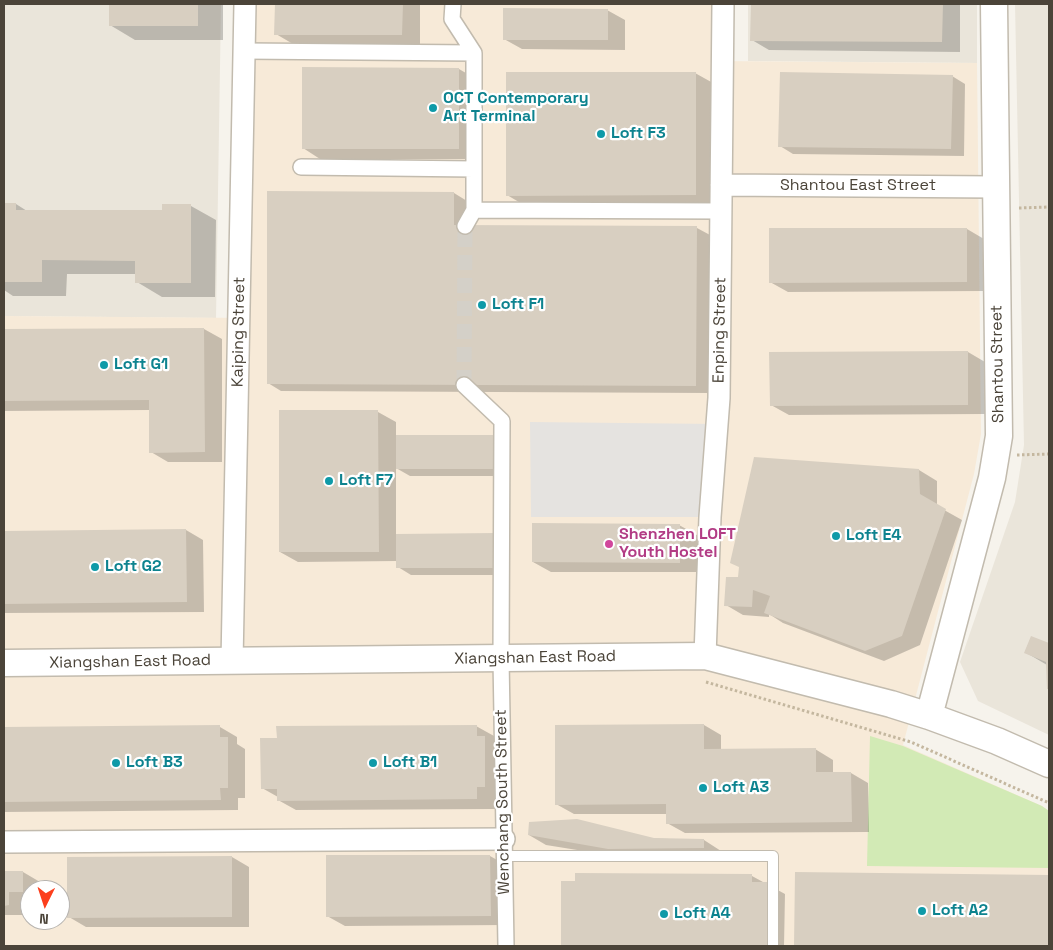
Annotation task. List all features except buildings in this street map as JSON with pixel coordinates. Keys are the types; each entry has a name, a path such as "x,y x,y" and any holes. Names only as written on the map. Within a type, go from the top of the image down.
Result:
{"street":[{"name":"Kaiping Street","path":"232,661 245,4"},
{"path":"453,4 452,19 474,53 474,210 465,226"},
{"name":"Enping Street","path":"702,668 710,517 719,398 723,4"},
{"name":"Shantou Street","path":"929,716 992,478 999,436 994,4"},
{"path":"244,51 474,53"},
{"path":"301,167 474,169"},
{"name":"Shantou East Street","path":"721,185 996,187"},
{"path":"474,210 721,211"},
{"name":"Wenchang South Street","path":"464,384 502,421 501,659 506,946"},
{"name":"Xiangshan East Road","path":"4,663 501,659 702,668 891,704 989,738 1049,764"},
{"path":"4,842 504,847"}],"lane":[{"path":"504,847 773,856 773,946"}],"path":[{"path":"1019,208 1049,206"},
{"path":"996,455 1049,454"},
{"path":"702,668 911,742 1049,803"}],"shaded area":[{"path":"4,4 221,4 216,318 4,316"},
{"path":"256,4 712,4 712,61 977,63 981,434 974,474 903,745 1042,806 1049,811 1049,946 4,946 4,316 250,318"},
{"path":"748,4 977,4 977,63 748,61"},
{"path":"1015,4 1049,4 1049,735 978,701 960,662 1015,502 1024,445"},
{"path":"530,422 717,424 710,517 531,517"}],"green space":[{"path":"870,736 903,746 1042,806 1049,811 1049,868 867,866"}],"tunnel":[{"path":"464,385 465,226"}],"place":[{"name":"OCT Contemporary Art Terminal","path":"433,108"},
{"name":"Loft F3","path":"601,134"},
{"name":"Loft F1","path":"482,305"},
{"name":"Loft G1","path":"104,365"},
{"name":"Loft F7","path":"329,481"},
{"name":"Loft E4","path":"836,536"},
{"name":"Shenzhen LOFT Youth Hostel","path":"609,544"},
{"name":"Loft G2","path":"95,567"},
{"name":"Loft B3","path":"116,763"},
{"name":"Loft B1","path":"373,763"},
{"name":"Loft A3","path":"703,788"},
{"name":"Loft A2","path":"922,911"},
{"name":"Loft A4","path":"664,914"}]}
